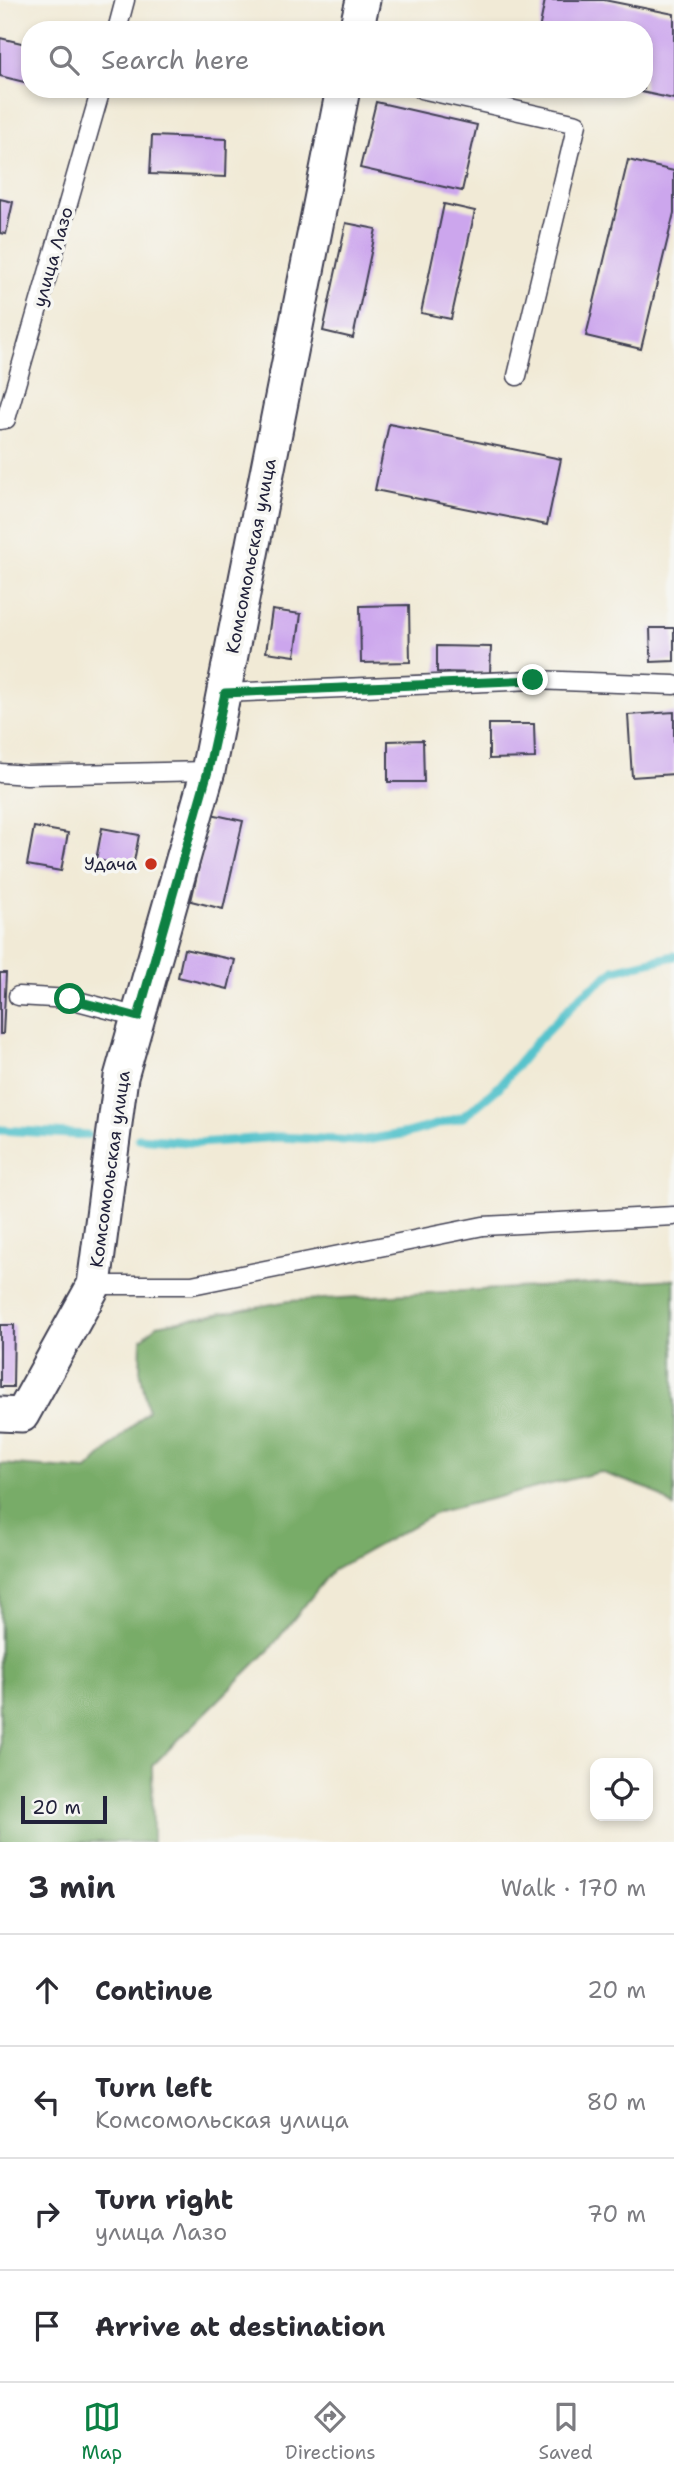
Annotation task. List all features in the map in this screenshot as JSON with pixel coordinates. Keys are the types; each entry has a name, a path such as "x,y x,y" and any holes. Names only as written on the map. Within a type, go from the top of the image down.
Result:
{"street":[{"path":"358,21 363,0"},
{"name":"Комсомольская улица","path":"11,1415 94,1285 121,1077 208,771 341,98"}],"lane":[{"path":"119,21 125,0"},
{"name":"улица Лазо","path":"0,420 6,419 97,98"},
{"path":"461,98 577,124 517,376"},
{"path":"225,693 533,680 674,685"},
{"path":"0,773 27,775 208,771"},
{"path":"18,996 70,999 138,1017"},
{"path":"94,1285 192,1285 483,1226 674,1216"}],"green space":[{"path":"674,1279 674,1507 651,1490 600,1472 438,1512 332,1571 269,1650 152,1766 153,1842 0,1842 0,1464 87,1470 148,1411 140,1370 141,1340 157,1325 289,1301"}],"building":[{"path":"545,0 604,0 674,14 674,99 653,94 653,21 541,21"},
{"path":"0,38 21,43 21,81 0,76"},
{"path":"376,102 477,125 462,191 360,168"},
{"path":"152,136 227,139 226,177 150,174"},
{"path":"628,160 674,171 674,213 641,349 586,336"},
{"path":"0,199 13,202 6,234 0,233"},
{"path":"444,204 475,211 451,319 421,313"},
{"path":"346,223 376,229 353,338 323,331"},
{"path":"389,424 561,459 547,525 375,490"},
{"path":"409,605 410,662 361,663 360,606"},
{"path":"272,610 301,614 295,656 266,652"},
{"path":"650,628 674,628 674,661 651,662"},
{"path":"437,646 491,647 490,673 437,672"},
{"path":"674,712 674,774 632,777 628,715"},
{"path":"489,724 534,724 535,758 489,759"},
{"path":"423,740 424,782 388,782 388,741"},
{"path":"211,814 243,821 223,909 191,901"},
{"path":"34,827 68,833 61,871 27,865"},
{"path":"102,828 139,835 133,867 96,860"},
{"path":"184,949 235,960 228,989 178,977"},
{"path":"0,973 6,973 3,1034 0,1034"},
{"path":"0,1325 14,1325 13,1387 0,1387"}],"waterway":[{"path":"139,1138 199,1143 278,1137 360,1141 408,1133 463,1117 499,1087 536,1042 581,996 615,970 674,956"},
{"path":"0,1130 87,1135"}],"place":[{"name":"Удача","path":"151,864"}],"route":[{"path":"70,999 138,1017 208,771 225,693 533,680"}]}
